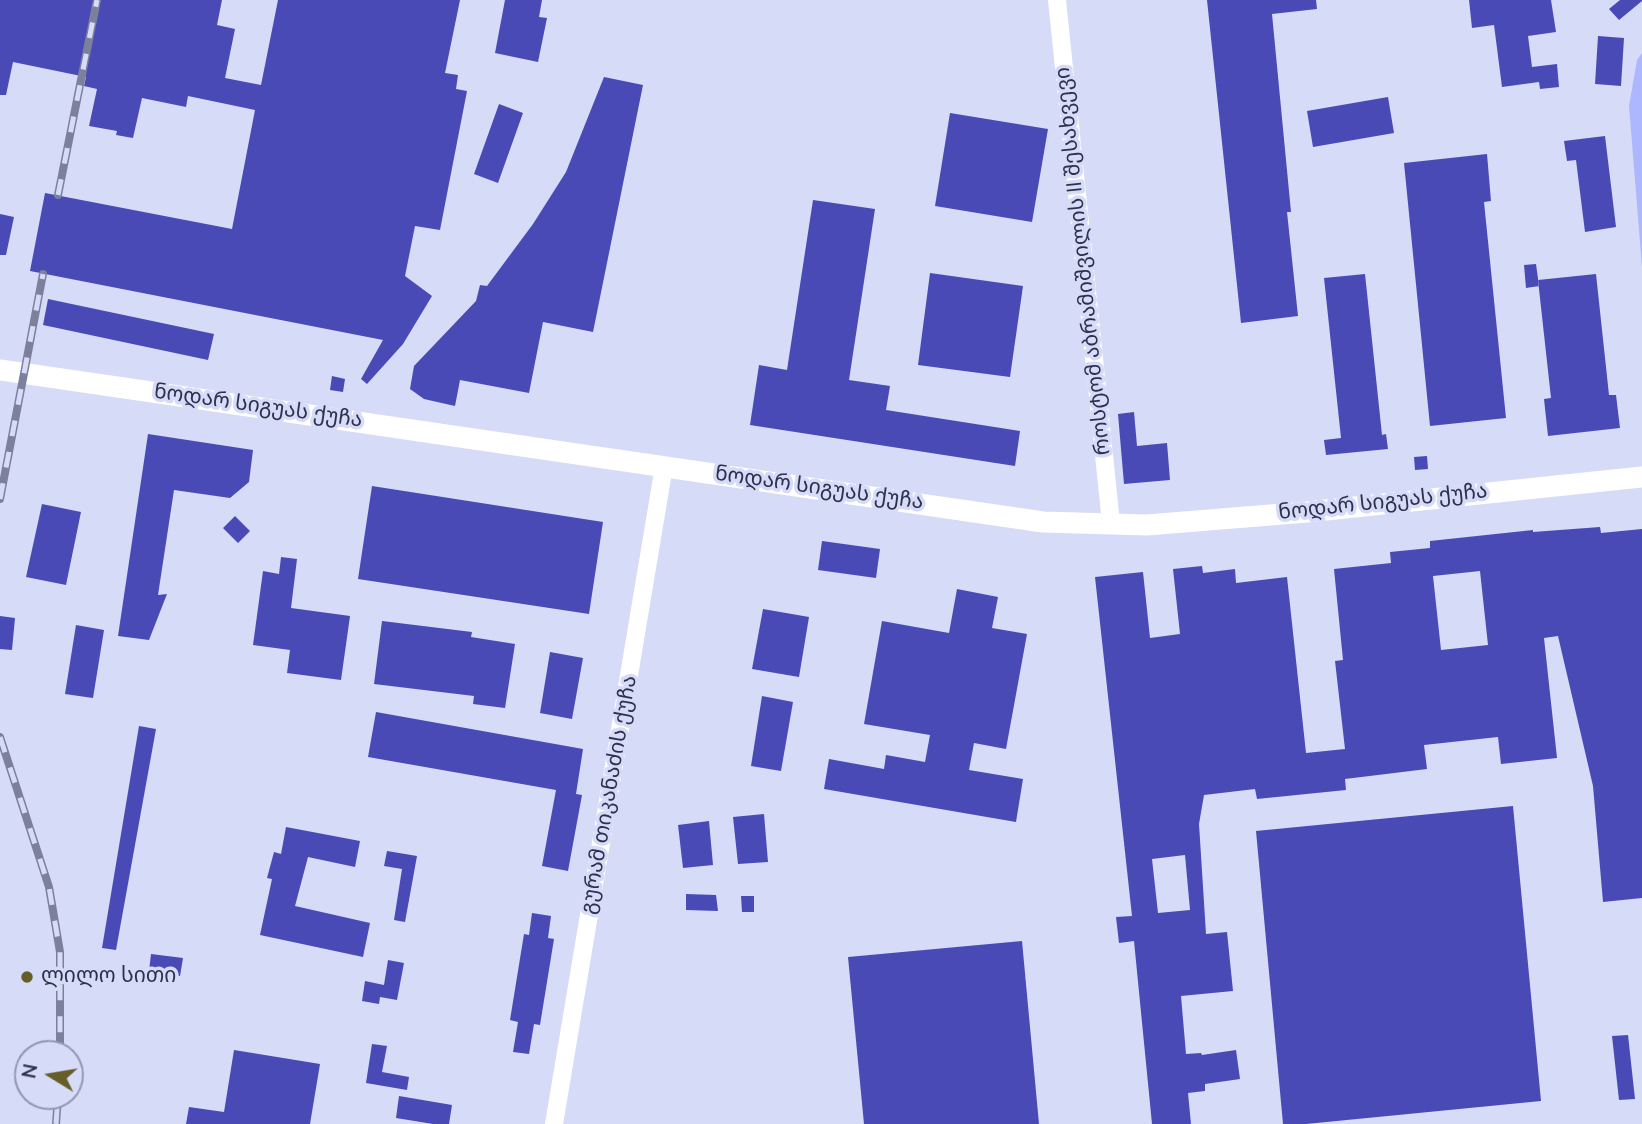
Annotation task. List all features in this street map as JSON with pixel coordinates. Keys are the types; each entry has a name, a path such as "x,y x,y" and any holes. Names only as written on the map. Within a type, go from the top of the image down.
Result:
{"street":[{"name":"როსტომ აბრამიშვილის II შესახვევი","path":"1057,0 1111,523"},
{"name":"ნოდარ სიგუას ქუჩა","path":"0,370 1043,522 1147,525 1307,512 1642,477"},
{"name":"გურამ თიკანაძის ქუჩა","path":"554,1124 664,467"}],"shaded area":[{"path":"1642,53 1642,267 1629,106 1637,60"}],"building":[{"path":"0,0 222,0 217,25 235,29 225,78 261,85 278,0 460,0 445,73 458,75 456,89 467,91 440,230 415,226 405,276 432,296 403,344 367,384 361,379 383,340 30,271 45,193 232,229 255,110 188,96 186,107 142,98 133,138 116,135 117,131 89,126 97,89 84,86 86,77 13,62 6,95 0,95"},
{"path":"505,0 542,0 539,17 547,18 538,62 495,53"},
{"path":"1207,0 1316,0 1317,9 1272,14 1298,316 1241,323"},
{"path":"1469,0 1551,0 1556,32 1528,36 1532,67 1557,64 1559,87 1540,89 1539,82 1502,87 1494,25 1472,28"},
{"path":"1620,0 1642,1 1619,20 1609,9"},
{"path":"1598,36 1624,38 1621,86 1595,84"},
{"path":"604,77 643,85 593,332 543,322 529,393 460,380 455,406 424,399 410,389 414,366 476,301 480,285 487,286 533,224 566,172"},
{"path":"1388,97 1394,133 1313,147 1307,111"},
{"path":"499,104 523,113 498,183 474,174"},
{"path":"950,113 1048,129 1032,222 935,206"},
{"path":"1605,136 1616,227 1585,232 1576,160 1567,161 1564,141"},
{"path":"1487,154 1491,201 1484,202 1506,418 1430,426 1404,163"},
{"path":"813,200 875,209 849,380 890,386 886,410 1020,431 1015,466 750,425 759,365 787,370"},
{"path":"0,214 14,217 6,255 0,255"},
{"path":"1536,264 1539,286 1526,288 1524,265"},
{"path":"930,273 1023,286 1010,377 918,365"},
{"path":"1365,274 1382,435 1386,434 1388,449 1326,455 1324,440 1341,438 1324,278"},
{"path":"1596,274 1609,395 1616,395 1620,428 1548,436 1544,399 1551,398 1538,280"},
{"path":"48,299 214,334 208,360 43,325"},
{"path":"332,376 345,379 343,392 330,390"},
{"path":"1134,412 1137,446 1167,443 1170,480 1124,484 1118,414"},
{"path":"148,434 253,450 249,482 230,498 174,490 158,595 167,594 149,640 118,636"},
{"path":"1427,456 1428,469 1415,470 1414,457"},
{"path":"372,486 603,522 589,614 358,579"},
{"path":"42,504 81,512 66,585 26,577"},
{"path":"235,516 250,531 238,543 223,528"},
{"path":"1600,527 1601,533 1642,529 1642,898 1603,902 1593,786 1558,636 1544,638 1557,758 1501,764 1498,737 1424,745 1427,769 1345,779 1346,790 1257,799 1255,789 1204,795 1199,824 1206,934 1227,932 1233,991 1181,996 1186,1054 1202,1055 1236,1050 1240,1079 1205,1084 1205,1091 1188,1093 1191,1124 1152,1124 1134,941 1119,943 1116,917 1132,916 1095,577 1143,572 1150,638 1180,634 1173,569 1202,566 1203,573 1235,569 1236,583 1287,577 1306,753 1345,749 1335,661 1343,660 1334,569 1391,563 1390,552 1430,548 1430,541","holes":["1480,571 1488,645 1441,650 1433,576","1185,855 1190,910 1158,913 1152,859"]},
{"path":"822,541 880,549 876,578 818,570"},
{"path":"281,557 297,559 291,608 350,616 341,680 287,673 290,650 253,645 263,571 279,574"},
{"path":"957,589 998,597 992,628 1027,634 1006,749 974,743 969,770 1023,779 1016,822 824,789 829,759 884,769 886,755 925,762 930,735 864,724 882,621 949,633"},
{"path":"763,609 809,617 799,677 752,669"},
{"path":"0,616 15,618 12,650 0,649"},
{"path":"382,621 472,632 471,637 515,644 505,708 473,704 474,696 374,684"},
{"path":"76,625 104,630 93,698 65,694"},
{"path":"550,652 583,658 572,719 540,713"},
{"path":"762,696 793,702 781,771 751,766"},
{"path":"376,712 583,749 576,794 582,795 568,871 542,866 556,790 368,757"},
{"path":"139,726 156,729 116,950 102,948"},
{"path":"1513,806 1541,1101 1283,1124 1256,831"},
{"path":"764,814 768,862 738,864 733,817"},
{"path":"709,821 713,865 683,868 678,825"},
{"path":"286,827 360,841 355,867 308,857 295,906 370,923 363,957 260,935 272,879 267,878 274,852 281,854"},
{"path":"387,851 417,856 405,922 394,920 402,869 384,866"},
{"path":"686,894 716,895 718,911 686,910"},
{"path":"741,896 754,896 754,912 742,912"},
{"path":"532,913 551,916 548,938 554,939 540,1025 534,1024 529,1054 513,1052 518,1022 510,1020 524,934 529,935"},
{"path":"1022,941 1039,1124 864,1124 848,957"},
{"path":"151,954 183,958 180,976 149,971"},
{"path":"388,960 404,963 397,1000 380,997 379,1004 362,1001 365,981 384,985"},
{"path":"1628,1035 1635,1099 1619,1100 1612,1036"},
{"path":"372,1044 387,1046 382,1072 409,1077 407,1090 366,1083"},
{"path":"234,1050 320,1064 310,1124 186,1124 189,1107 224,1112"},
{"path":"399,1096 452,1105 449,1124 396,1118"}],"railway":[{"path":"58,195 97,0"},
{"path":"0,499 43,274"},
{"path":"0,737 49,887 60,952 60,1040"},
{"path":"56,1124 57,1110"}],"place":[{"name":"ლილო სითი","path":"27,977"}]}
